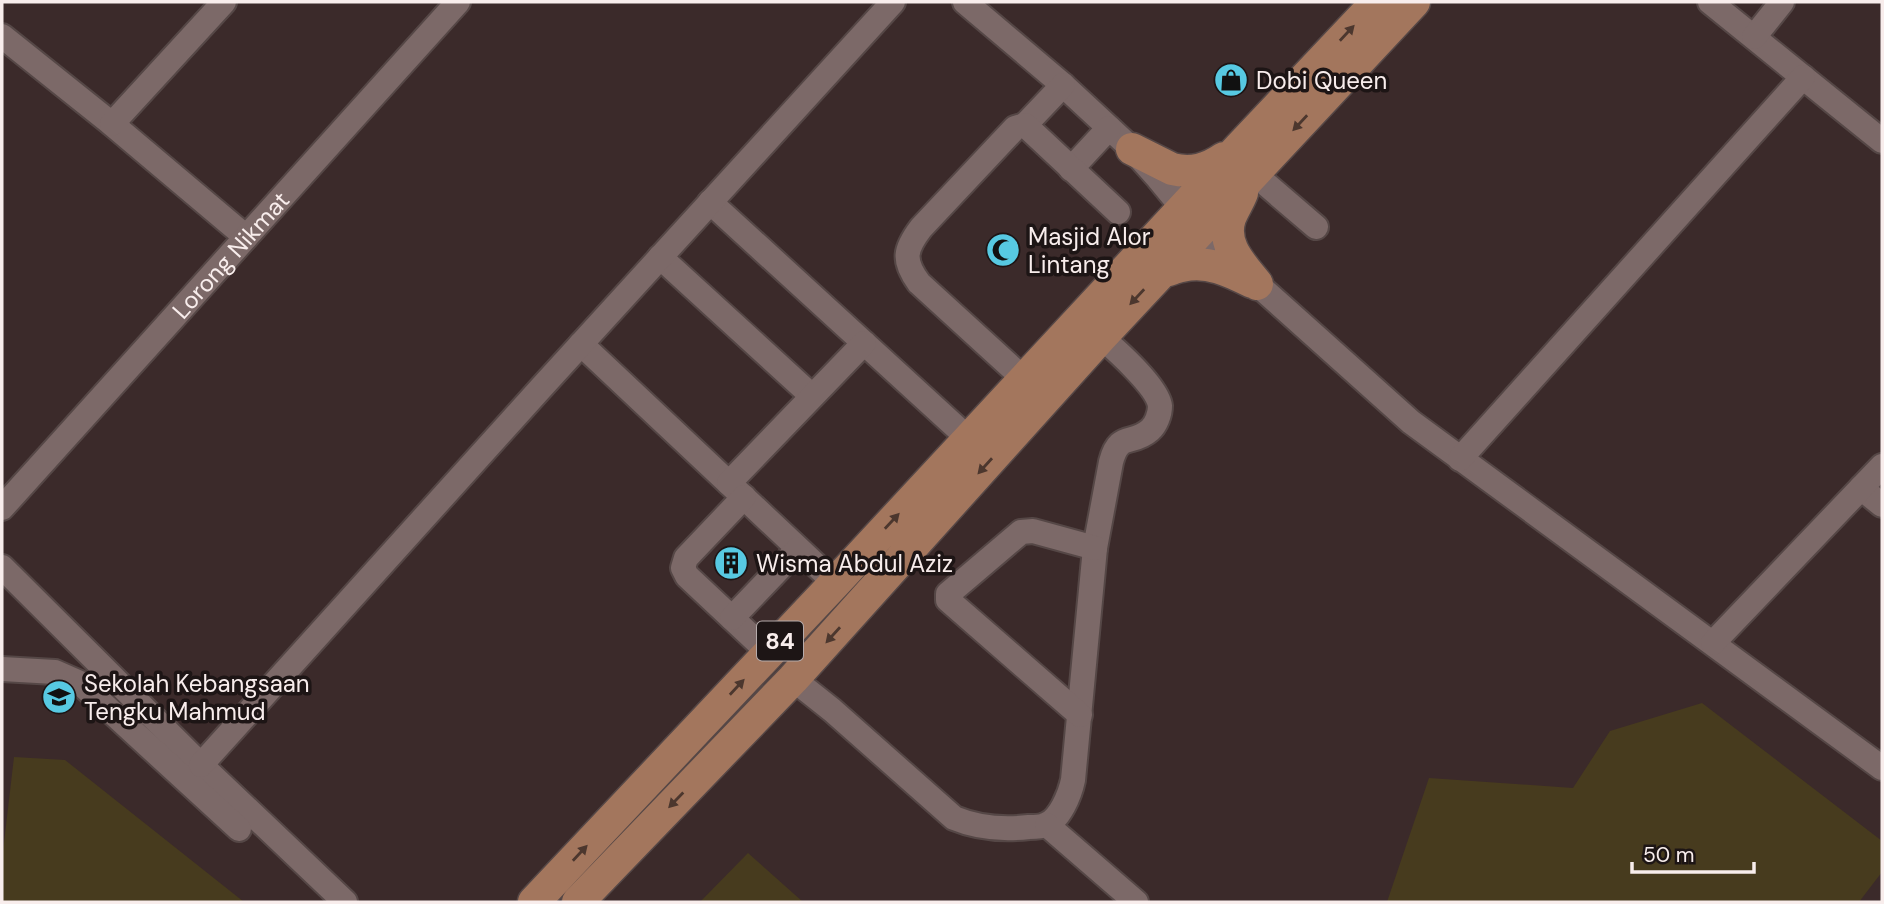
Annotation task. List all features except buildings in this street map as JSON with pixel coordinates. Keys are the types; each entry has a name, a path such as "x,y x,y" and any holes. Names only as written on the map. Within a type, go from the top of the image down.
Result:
{"main road":[{"name":"84","path":"1247,166 1377,2"},
{"name":"84","path":"534,902 1155,238 1191,219 1415,2"},
{"path":"1132,149 1172,169 1186,172 1213,166 1247,166 1227,230 1231,250 1257,284"},
{"path":"1155,238 1165,206 1158,178"},
{"name":"84","path":"578,902 793,679 1160,272 1191,219"},
{"path":"1160,272 1202,264 1216,266 1257,284"}],"street":[{"path":"112,124 224,2"},
{"path":"201,765 893,2"},
{"path":"965,2 991,10 1063,85 1132,149 1191,219 1257,284 1411,422 1882,768"},
{"path":"1710,2 1882,141"},
{"path":"1754,37 1782,2"},
{"name":"Lorong Nikmat","path":"2,508 451,4"},
{"path":"2,36 246,237"},
{"path":"1460,459 1803,77"},
{"path":"1024,379 919,283 910,271 907,256 910,242 921,228 1015,128 1025,125 1063,85"},
{"path":"1025,125 1118,212"},
{"path":"1071,169 1110,128"},
{"path":"1247,166 1317,227"},
{"path":"710,202 969,439"},
{"path":"660,257 812,396"},
{"path":"793,679 954,818 980,827 1023,828 1047,825 1058,814 1070,793 1073,780 1095,548 1114,451 1126,440 1151,430 1157,421 1160,407 1158,398 1146,382 1126,359 1101,337"},
{"path":"769,653 687,576 683,568 686,558 736,490 812,396 864,343"},
{"path":"581,344 835,583"},
{"path":"1713,643 1882,466"},
{"path":"1861,488 1882,505"},
{"path":"1080,715 948,600 947,596 1021,532 1033,531 1095,548"},
{"path":"732,618 798,549"},
{"path":"2,567 201,765 345,902"},
{"path":"2,669 55,672 80,682 239,829"},
{"path":"1047,825 1136,902"}],"shaded area":[{"path":"1702,703 1882,841 1882,872 1859,902 1387,902 1429,778 1573,788 1610,731"},
{"path":"14,757 65,760 244,902 2,902 2,860"},
{"path":"748,853 803,902 700,902"}],"place":[{"name":"Dobi Queen","path":"1231,80"},
{"name":"Masjid Alor Lintang","path":"1003,250"},
{"name":"Wisma Abdul Aziz","path":"731,563"},
{"name":"Sekolah Kebangsaan Tengku Mahmud","path":"59,697"}]}
